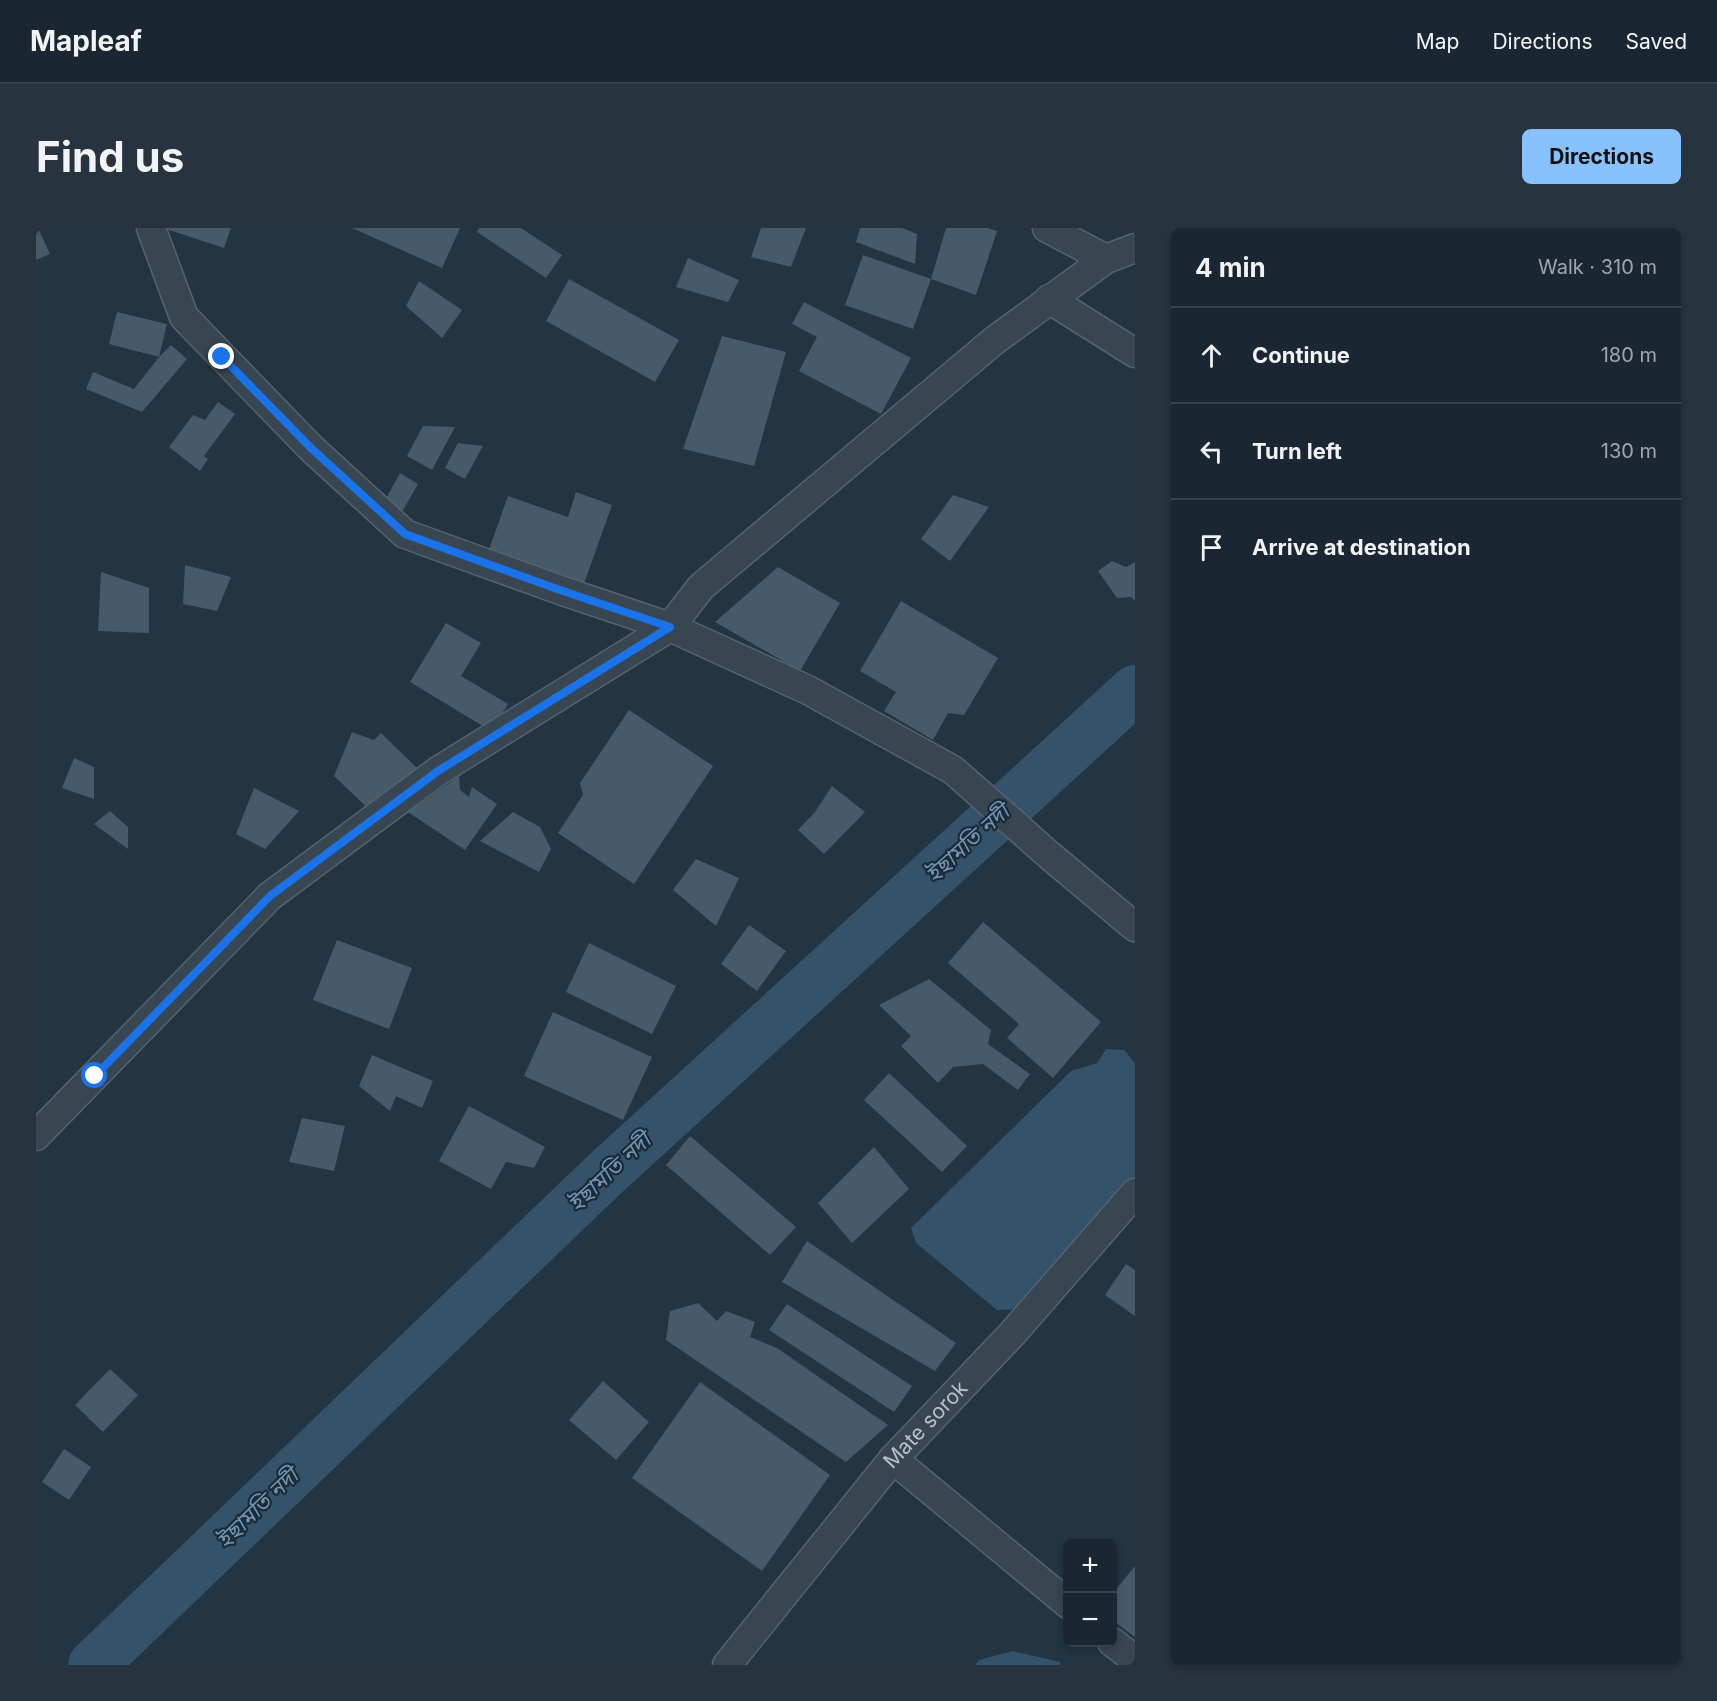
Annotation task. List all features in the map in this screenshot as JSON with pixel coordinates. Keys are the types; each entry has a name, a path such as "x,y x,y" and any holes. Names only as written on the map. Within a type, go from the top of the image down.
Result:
{"street":[{"path":"151,228 184,317 311,448 405,534 670,627 808,690 954,770 1049,855 1135,927"},
{"path":"1047,228 1106,259"},
{"path":"36,1136 270,896 438,771 670,627 700,587 995,340 1106,259 1135,248"},
{"path":"1049,299 1135,353"},
{"name":"Mate sorok","path":"727,1665 893,1459 1012,1334 1135,1193"},
{"path":"893,1459 1063,1600"},
{"path":"1117,1645 1135,1660"}],"water":[{"path":"1106,1049 1124,1050 1135,1063 1135,1178 1019,1309 997,1310 916,1243 911,1228 1071,1071 1097,1063"},
{"path":"1013,1651 1060,1662 1060,1665 975,1665 979,1660"}],"building":[{"path":"36,228 50,254 36,260"},
{"path":"163,228 231,228 224,248"},
{"path":"352,228 460,228 442,268"},
{"path":"479,228 521,228 562,255 546,278 477,232"},
{"path":"761,228 806,228 791,267 751,257"},
{"path":"860,228 902,228 917,234 915,264 856,242"},
{"path":"946,228 988,228 997,231 976,295 931,279"},
{"path":"863,255 931,279 913,329 845,305"},
{"path":"688,258 739,280 728,302 676,287"},
{"path":"569,279 679,340 655,382 546,321"},
{"path":"419,281 462,310 442,338 406,306"},
{"path":"804,302 911,358 881,414 799,371 817,337 792,324"},
{"path":"117,312 167,324 159,357 109,344"},
{"path":"722,336 786,352 754,466 683,449"},
{"path":"171,345 187,359 142,412 86,389 93,372 134,389"},
{"path":"218,402 235,414 204,456 208,459 200,471 169,447 193,415 205,420"},
{"path":"423,426 455,427 432,470 407,456"},
{"path":"458,443 483,446 465,479 445,468"},
{"path":"400,473 418,484 398,519 383,504"},
{"path":"576,492 612,505 580,595 485,561 508,496 568,517"},
{"path":"953,495 989,507 950,561 921,539"},
{"path":"1112,561 1126,567 1135,562 1135,601 1131,597 1117,598 1098,571"},
{"path":"185,565 231,577 217,611 183,604"},
{"path":"778,567 840,603 800,671 715,622"},
{"path":"101,572 149,588 149,633 98,631"},
{"path":"901,601 998,658 964,715 948,713 933,740 884,711 896,692 860,671"},
{"path":"446,623 481,643 461,676 508,704 491,731 410,682"},
{"path":"629,710 713,766 634,884 558,833 583,795 580,783"},
{"path":"352,732 374,740 381,733 417,768 373,813 334,776"},
{"path":"74,758 94,767 94,799 62,788"},
{"path":"459,776 460,790 469,797 472,787 497,804 465,850 408,812"},
{"path":"832,786 865,812 824,854 798,830 815,812"},
{"path":"254,788 299,811 265,849 236,834"},
{"path":"110,811 128,827 128,849 94,824"},
{"path":"513,812 540,827 551,849 539,872 480,841"},
{"path":"696,859 739,878 716,926 673,890"},
{"path":"983,922 1101,1022 1053,1078 1007,1038 1019,1024 948,963"},
{"path":"749,925 786,951 757,991 721,964"},
{"path":"337,940 412,968 389,1029 313,1000"},
{"path":"589,943 676,986 652,1034 566,992"},
{"path":"929,979 991,1030 988,1044 1030,1074 1018,1090 983,1064 953,1067 938,1083 901,1046 911,1036 879,1005"},
{"path":"553,1012 652,1057 623,1120 524,1076"},
{"path":"372,1055 433,1081 422,1108 396,1096 390,1111 359,1086"},
{"path":"889,1073 967,1146 942,1172 864,1100"},
{"path":"469,1106 545,1147 534,1168 506,1162 491,1189 439,1161"},
{"path":"302,1118 345,1126 334,1171 289,1162"},
{"path":"690,1136 796,1227 770,1255 666,1165"},
{"path":"874,1147 909,1189 852,1243 818,1203"},
{"path":"807,1241 956,1343 935,1371 782,1282"},
{"path":"1126,1264 1135,1270 1135,1316 1105,1295"},
{"path":"698,1303 717,1321 726,1311 755,1322 750,1337 777,1348 888,1425 846,1462 666,1340 670,1311"},
{"path":"787,1304 912,1386 894,1412 769,1330"},
{"path":"110,1369 138,1395 103,1432 75,1405"},
{"path":"603,1381 649,1422 616,1460 569,1420"},
{"path":"700,1382 830,1475 762,1571 632,1478"},
{"path":"64,1449 91,1467 69,1500 42,1482"},
{"path":"1135,1566 1135,1637 1117,1624 1117,1588"}],"waterway":[{"name":"ইছামতি নদী","path":"93,1665 604,1175 1135,690"}],"route":[{"path":"95,1076 270,896 438,771 670,627 405,534 311,448 222,357"}]}
